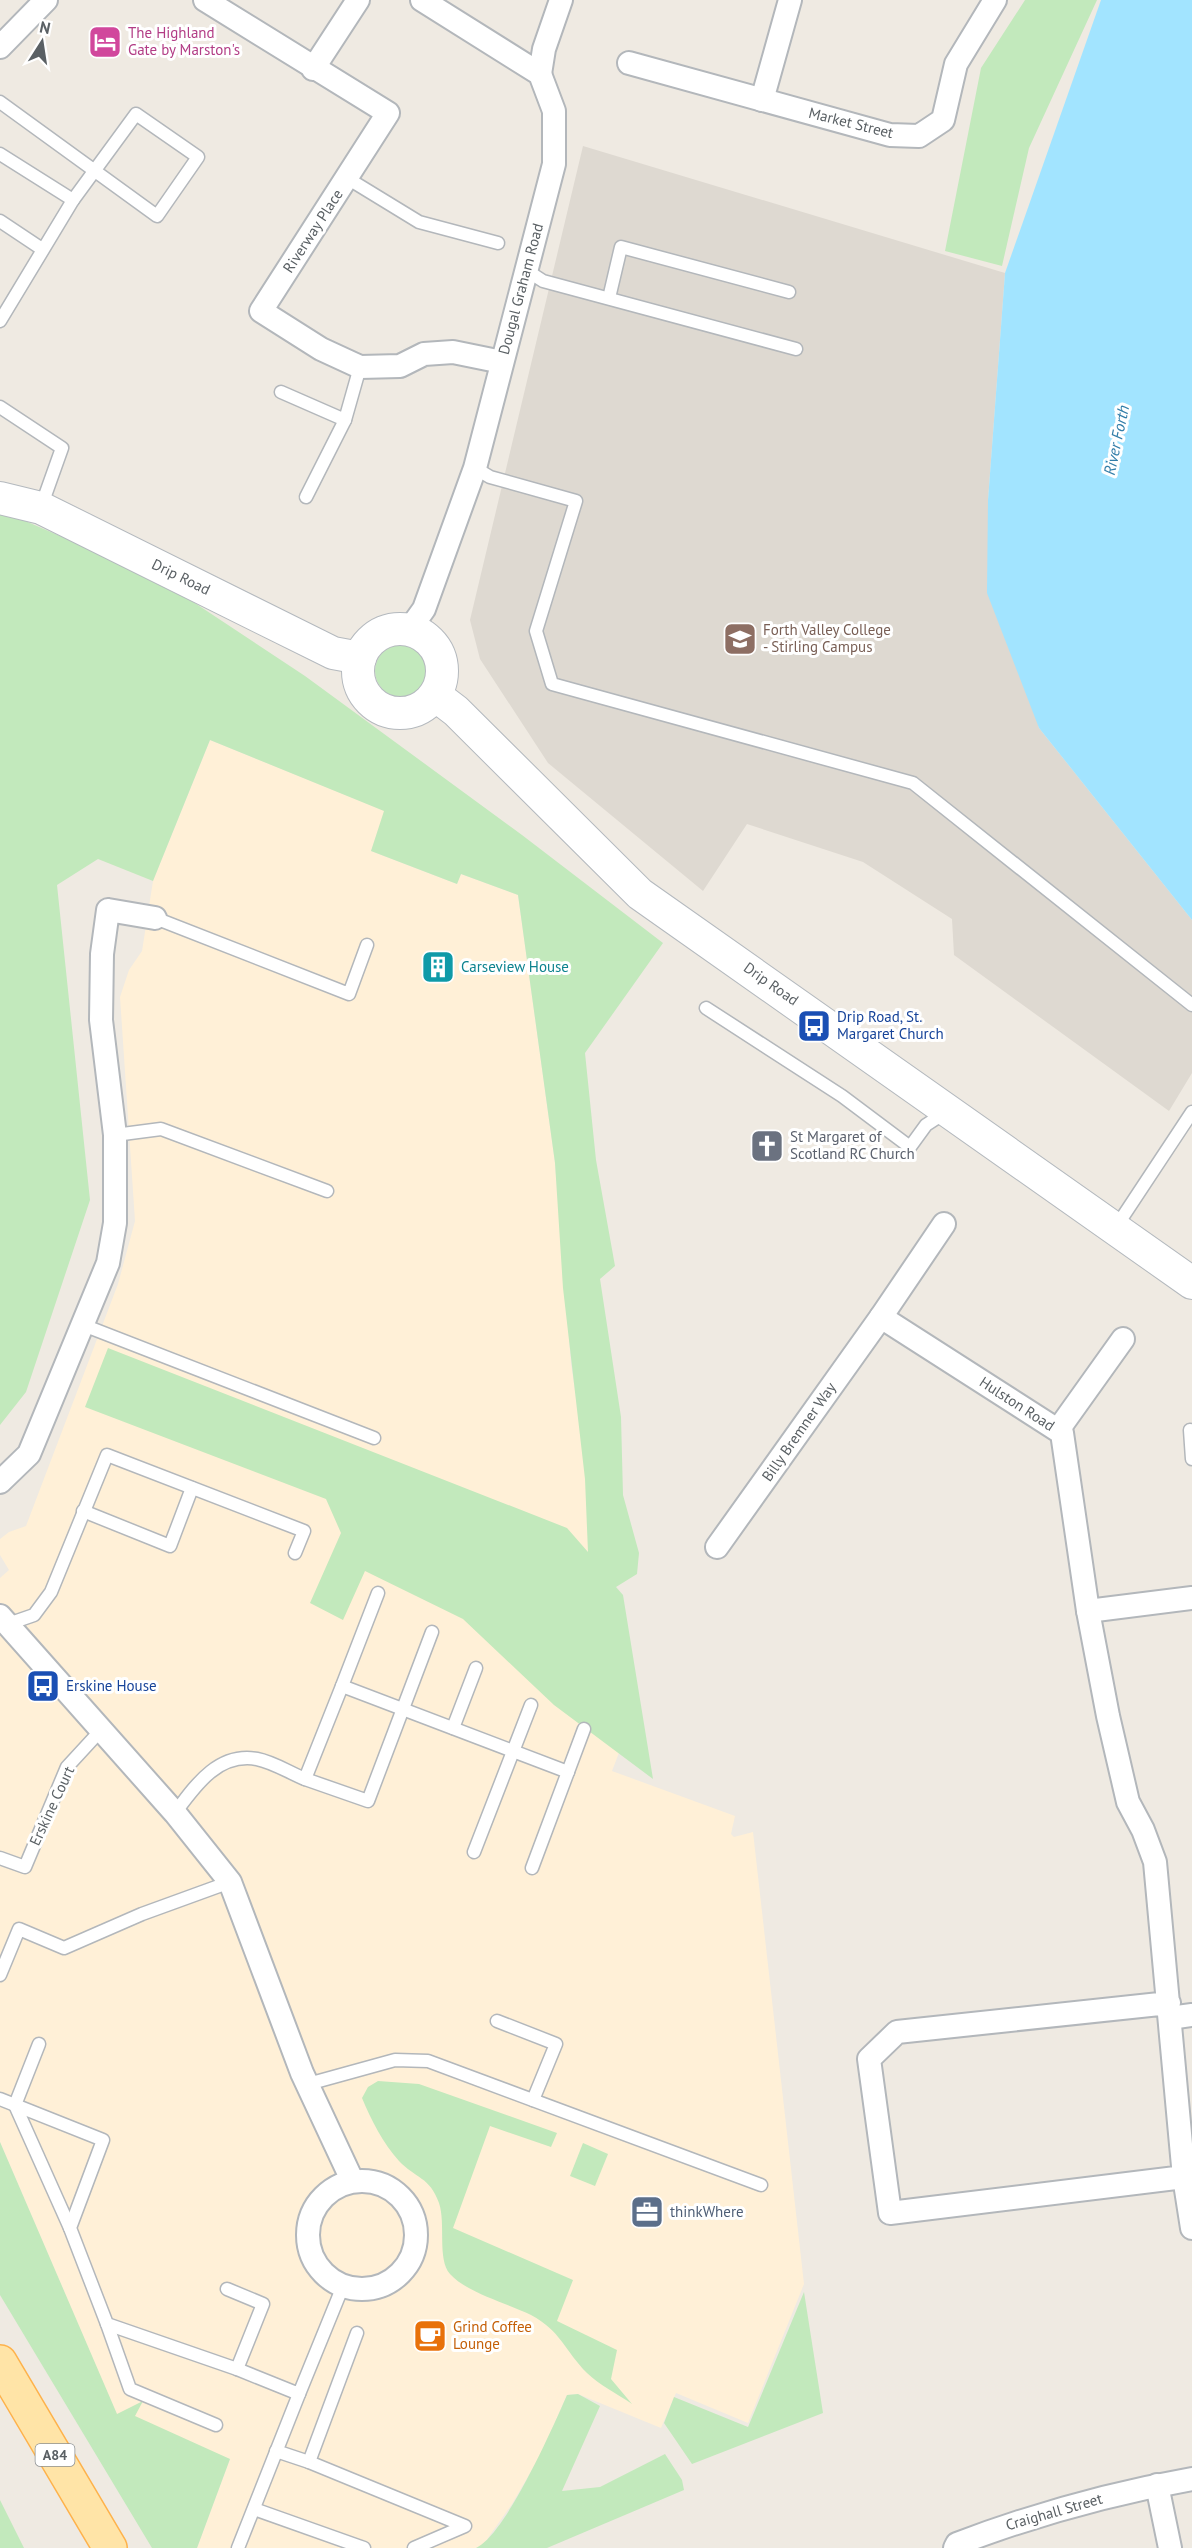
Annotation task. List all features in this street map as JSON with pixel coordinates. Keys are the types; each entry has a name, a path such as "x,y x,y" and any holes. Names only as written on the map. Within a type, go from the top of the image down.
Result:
{"main road":[{"name":"A84","path":"0,2362 110,2548"}],"street":[{"path":"0,47 46,0"},
{"name":"Riverway Place","path":"205,0 387,113 261,311 321,349 360,367 400,366 424,354 453,352 502,362"},
{"path":"313,69 358,0"},
{"path":"422,0 540,74 544,49 561,0"},
{"path":"762,100 790,0"},
{"name":"Market Street","path":"629,63 890,135 919,136 943,120 956,64 995,0"},
{"name":"Dougal Graham Road","path":"409,630 424,609 475,468 554,164 554,111 540,74"},
{"name":"Drip Road","path":"0,498 41,508 333,652 360,658"},
{"path":"409,630 422,635 440,656 443,669 441,683 435,695 426,705 414,712 401,714 388,712 375,706 363,691 358,671 360,658 374,638 390,631 409,630"},
{"name":"Drip Road","path":"435,695 456,711 640,894 771,984 947,1112 1192,1283"},
{"path":"0,1482 29,1454 108,1263 116,1223 114,1135 101,1020 102,954 108,910 155,918"},
{"name":"Billy Bremner Way","path":"717,1547 881,1317 944,1224"},
{"name":"Hulston Road","path":"881,1317 1062,1433 1088,1611 1108,1716 1128,1802 1143,1830 1155,1862 1177,2012 1184,2177 1192,2228"},
{"path":"1058,1430 1123,1339"},
{"path":"1088,1611 1192,1598"},
{"path":"4,1620 175,1813 230,1882 308,2084 352,2180"},
{"path":"1177,2012 897,2032 869,2059 890,2213 1184,2177"},
{"path":"352,2180 379,2183 396,2192 408,2206 416,2223 416,2242 411,2260 399,2276 383,2286 370,2289 351,2289 332,2281 318,2268 308,2243 308,2224 315,2207 324,2195 352,2180"},
{"name":"Craighall Street","path":"955,2548 957,2544 1010,2524 1100,2498 1192,2479"},
{"path":"1157,2485 1170,2548"}],"lane":[{"path":"0,102 96,170 157,216 198,157 136,114 96,170 73,200 0,321"},
{"path":"0,153 73,200"},
{"path":"347,178 419,222 498,243"},
{"path":"0,220 42,249"},
{"path":"609,298 621,247 789,292"},
{"path":"526,270 543,281 795,349"},
{"path":"306,497 345,420 360,367"},
{"path":"281,392 345,420"},
{"path":"0,407 62,447 41,508"},
{"path":"475,468 490,477 576,501 536,631 552,684 912,783 1192,1005"},
{"path":"155,918 349,994 367,945"},
{"path":"706,1008 842,1096 910,1147 926,1125 947,1112"},
{"path":"1115,1228 1192,1112"},
{"path":"114,1135 161,1130 327,1191"},
{"path":"83,1325 374,1438"},
{"path":"1190,1430 1192,1459"},
{"path":"4,1620 34,1615 51,1592 107,1455 304,1531 295,1553"},
{"path":"83,1511 170,1546 192,1488"},
{"path":"305,1779 378,1593"},
{"path":"175,1813 193,1789 212,1770 231,1759 258,1759 305,1779 368,1801 432,1632"},
{"path":"453,1728 476,1668"},
{"path":"342,1686 568,1772"},
{"path":"474,1852 531,1705"},
{"name":"Erskine Court","path":"0,1858 25,1867 68,1767 102,1729"},
{"path":"532,1868 584,1729"},
{"path":"0,1975 19,1929 64,1948 142,1914 230,1882"},
{"path":"497,2021 556,2044 533,2100"},
{"path":"39,2044 15,2104 70,2229 130,2389 216,2425"},
{"path":"308,2084 395,2060 428,2061 761,2185"},
{"path":"0,2098 103,2140 70,2229"},
{"path":"238,2548 343,2286"},
{"path":"227,2289 263,2304 237,2369"},
{"path":"107,2324 237,2369 299,2394"},
{"path":"309,2462 357,2333"},
{"path":"276,2451 309,2462 465,2526 414,2548"},
{"path":"254,2509 364,2548"}],"shaded area":[{"name":"Forth Valley College - Stirling Campus","path":"583,146 1005,273 988,500 1039,728 1192,920 1192,1073 1169,1111 954,955 952,919 863,862 747,824 703,891 548,763 480,659 470,620"},
{"path":"210,740 385,811 371,851 457,884 461,874 518,895 555,1163 571,1364 627,1732 612,1771 735,1816 731,1834 734,1837 753,1832 804,2284 748,2423 676,2393 661,2428 578,2394 567,2395 540,2456 512,2504 483,2545 476,2548 197,2548 230,2459 117,2415 0,2142 0,1578 9,1570 0,1555 0,1539 9,1532 26,1526 118,1284 135,1221 120,997 129,970 142,951 153,881"}],"green space":[{"path":"1025,0 1097,0 1029,148 1002,266 945,251 981,68"},
{"path":"0,510 157,578 305,676 522,835 663,943 585,1053 596,1160 615,1266 600,1279 621,1417 623,1495 639,1553 637,1574 616,1587 623,1595 653,1779 554,1705 463,1619 365,1571 343,1620 310,1603 341,1533 326,1499 85,1407 108,1348 567,1528 588,1552 585,1479 563,1288 555,1163 518,895 461,874 457,884 371,851 384,811 210,740 153,881 98,859 57,885 90,1200 26,1392 0,1425"},
{"path":"401,645 411,647 419,653 425,661 427,671 425,681 419,689 411,695 401,697 391,695 383,689 377,681 375,671 377,661 383,653 391,647"},
{"path":"378,2081 419,2084 557,2133 551,2147 490,2126 453,2228 573,2280 557,2321 617,2350 611,2379 632,2404 587,2373 556,2335 541,2321 466,2287 450,2274 444,2260 441,2211 435,2194 427,2183 405,2167 393,2154 369,2115 362,2098 368,2087"},
{"path":"0,2142 117,2414 143,2401 135,2416 230,2459 197,2548 152,2548 0,2295"},
{"path":"583,2143 608,2154 595,2186 570,2176"},
{"path":"804,2292 823,2413 692,2464 664,2423 674,2397 748,2427"},
{"path":"578,2394 600,2406 562,2491 600,2487 665,2454 682,2480 684,2490 547,2548 476,2548 488,2539 514,2502 540,2454 567,2395"},
{"path":"0,2500 24,2548 0,2548"}],"water":[{"name":"River Forth","path":"1101,0 1192,0 1192,920 1039,728 987,593 988,500 1005,273"}],"place":[{"name":"The Highland Gate by Marston's","path":"105,42"},
{"name":"Forth Valley College - Stirling Campus","path":"740,639"},
{"name":"Carseview House","path":"438,967"},
{"name":"Drip Road, St. Margaret Church","path":"814,1026"},
{"name":"St Margaret of Scotland RC Church","path":"767,1146"},
{"name":"Erskine House","path":"43,1686"},
{"name":"thinkWhere","path":"647,2212"},
{"name":"Grind Coffee Lounge","path":"430,2336"}]}
